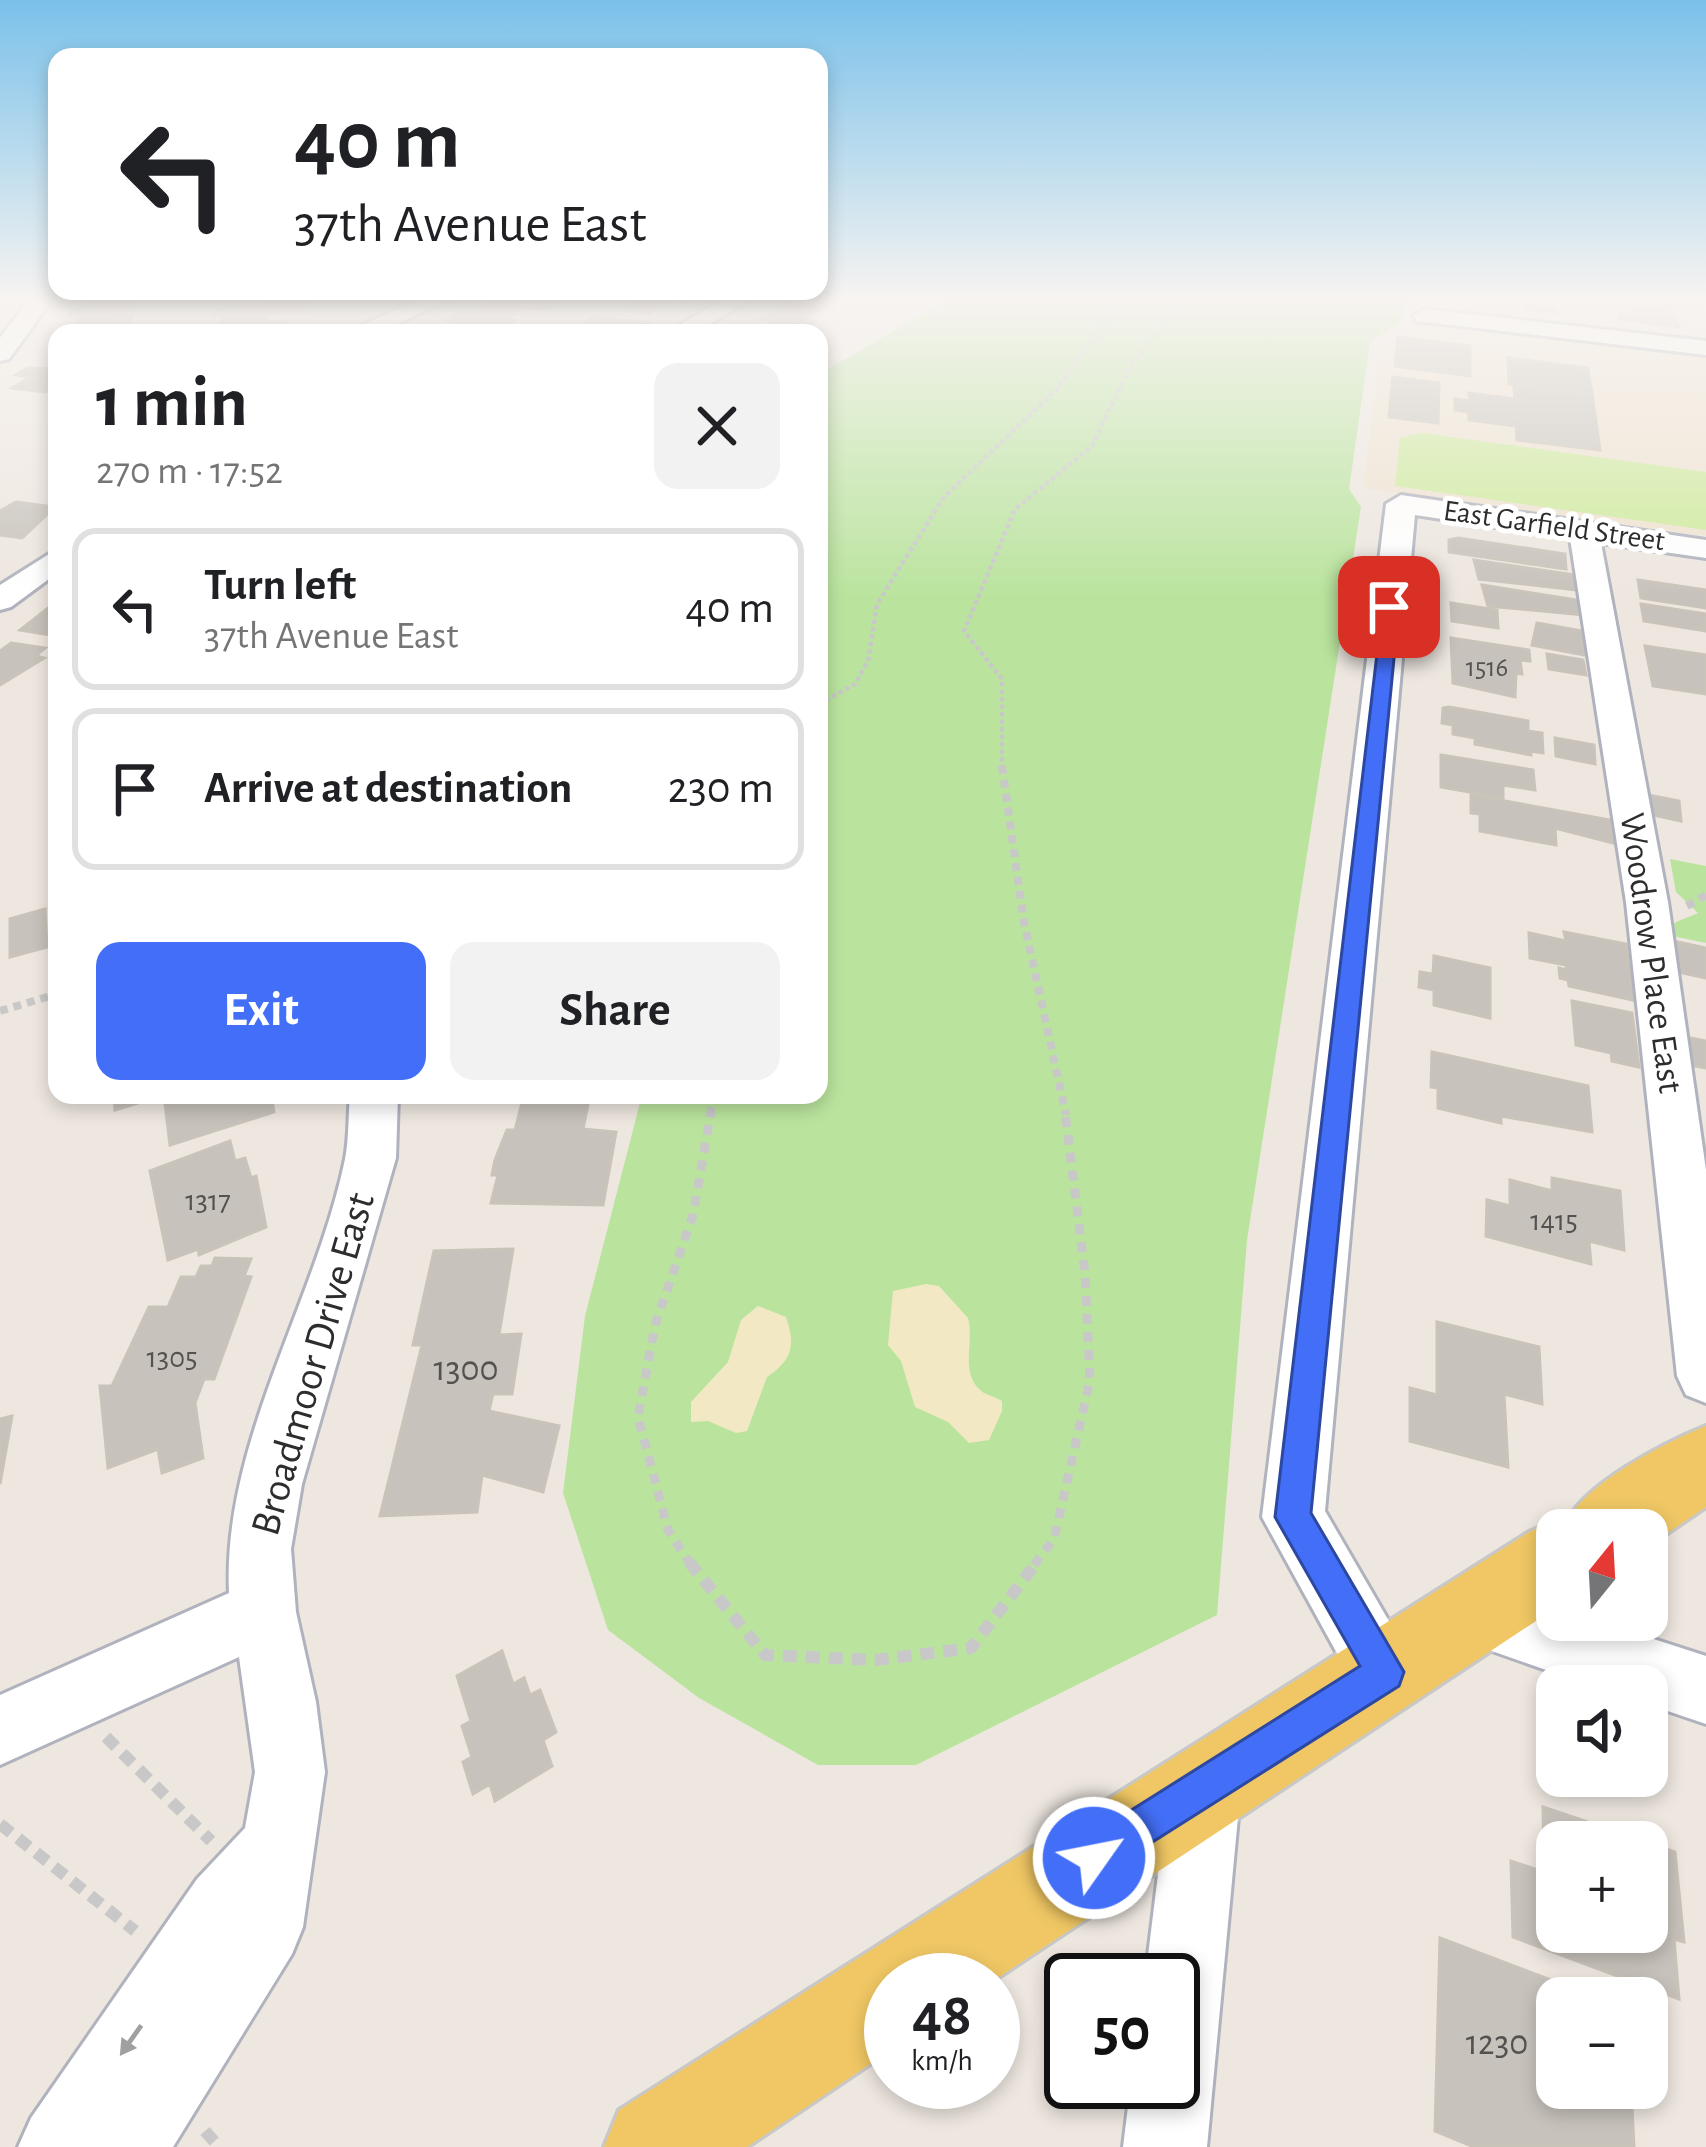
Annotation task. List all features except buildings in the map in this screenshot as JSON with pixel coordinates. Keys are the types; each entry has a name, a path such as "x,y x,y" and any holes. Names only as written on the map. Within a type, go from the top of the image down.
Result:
{"main road":[{"path":"1635,1509 1706,1463"},
{"path":"950,1953 1536,1574"},
{"path":"656,2147 864,2010"}],"street":[{"name":"East Garfield Street","path":"1385,1672 1293,1517 1401,504 1706,549"},
{"name":"Woodrow Place East","path":"1584,531 1647,902 1706,1376"},
{"path":"0,600 48,564"},
{"name":"Broadmoor Drive East","path":"125,2147 265,1928 249,1848 290,1772 282,1702 263,1612 259,1550 271,1484 371,1158 374,1104"},
{"path":"0,1730 263,1612"},
{"path":"1475,1614 1706,1690"},
{"path":"1187,1953 1205,1785"},
{"path":"60,2147 224,1906 249,1848"},
{"path":"1165,2147 1169,2109"}],"path":[{"path":"828,699 855,684 868,662 877,604 944,497 1050,396"},
{"path":"712,1104 693,1215 655,1325 638,1417 668,1530 710,1593 765,1655 875,1660 971,1648 1054,1539 1090,1380 1085,1274 1061,1077 1024,922 1002,790 1002,679 964,631 1015,509 1092,446 1116,396"},
{"path":"0,1011 48,997"},
{"path":"95,1726 249,1848"},
{"path":"0,1824 154,1947"}],"shaded area":[{"path":"1374,396 1706,396 1706,536 1363,488"}],"green space":[{"path":"828,396 1362,396 1349,489 1361,507 1247,1240 1217,1615 916,1765 818,1765 699,1698 608,1630 563,1493 585,1316 640,1104 828,1104"},
{"path":"1422,433 1706,472 1706,530 1395,486 1400,438"},
{"path":"1670,859 1706,866 1706,943 1663,934 1676,922 1698,913 1676,892"}],"sand":[{"path":"939,1286 968,1318 972,1377 984,1393 1002,1401 989,1440 969,1443 948,1422 915,1407 901,1361 888,1345 893,1291"},
{"path":"758,1306 786,1317 791,1344 782,1365 767,1377 747,1431 736,1433 708,1421 691,1422 691,1402 728,1362 741,1320"}],"route":[{"path":"1094,1858 1385,1672 1293,1517 1389,607"}]}
